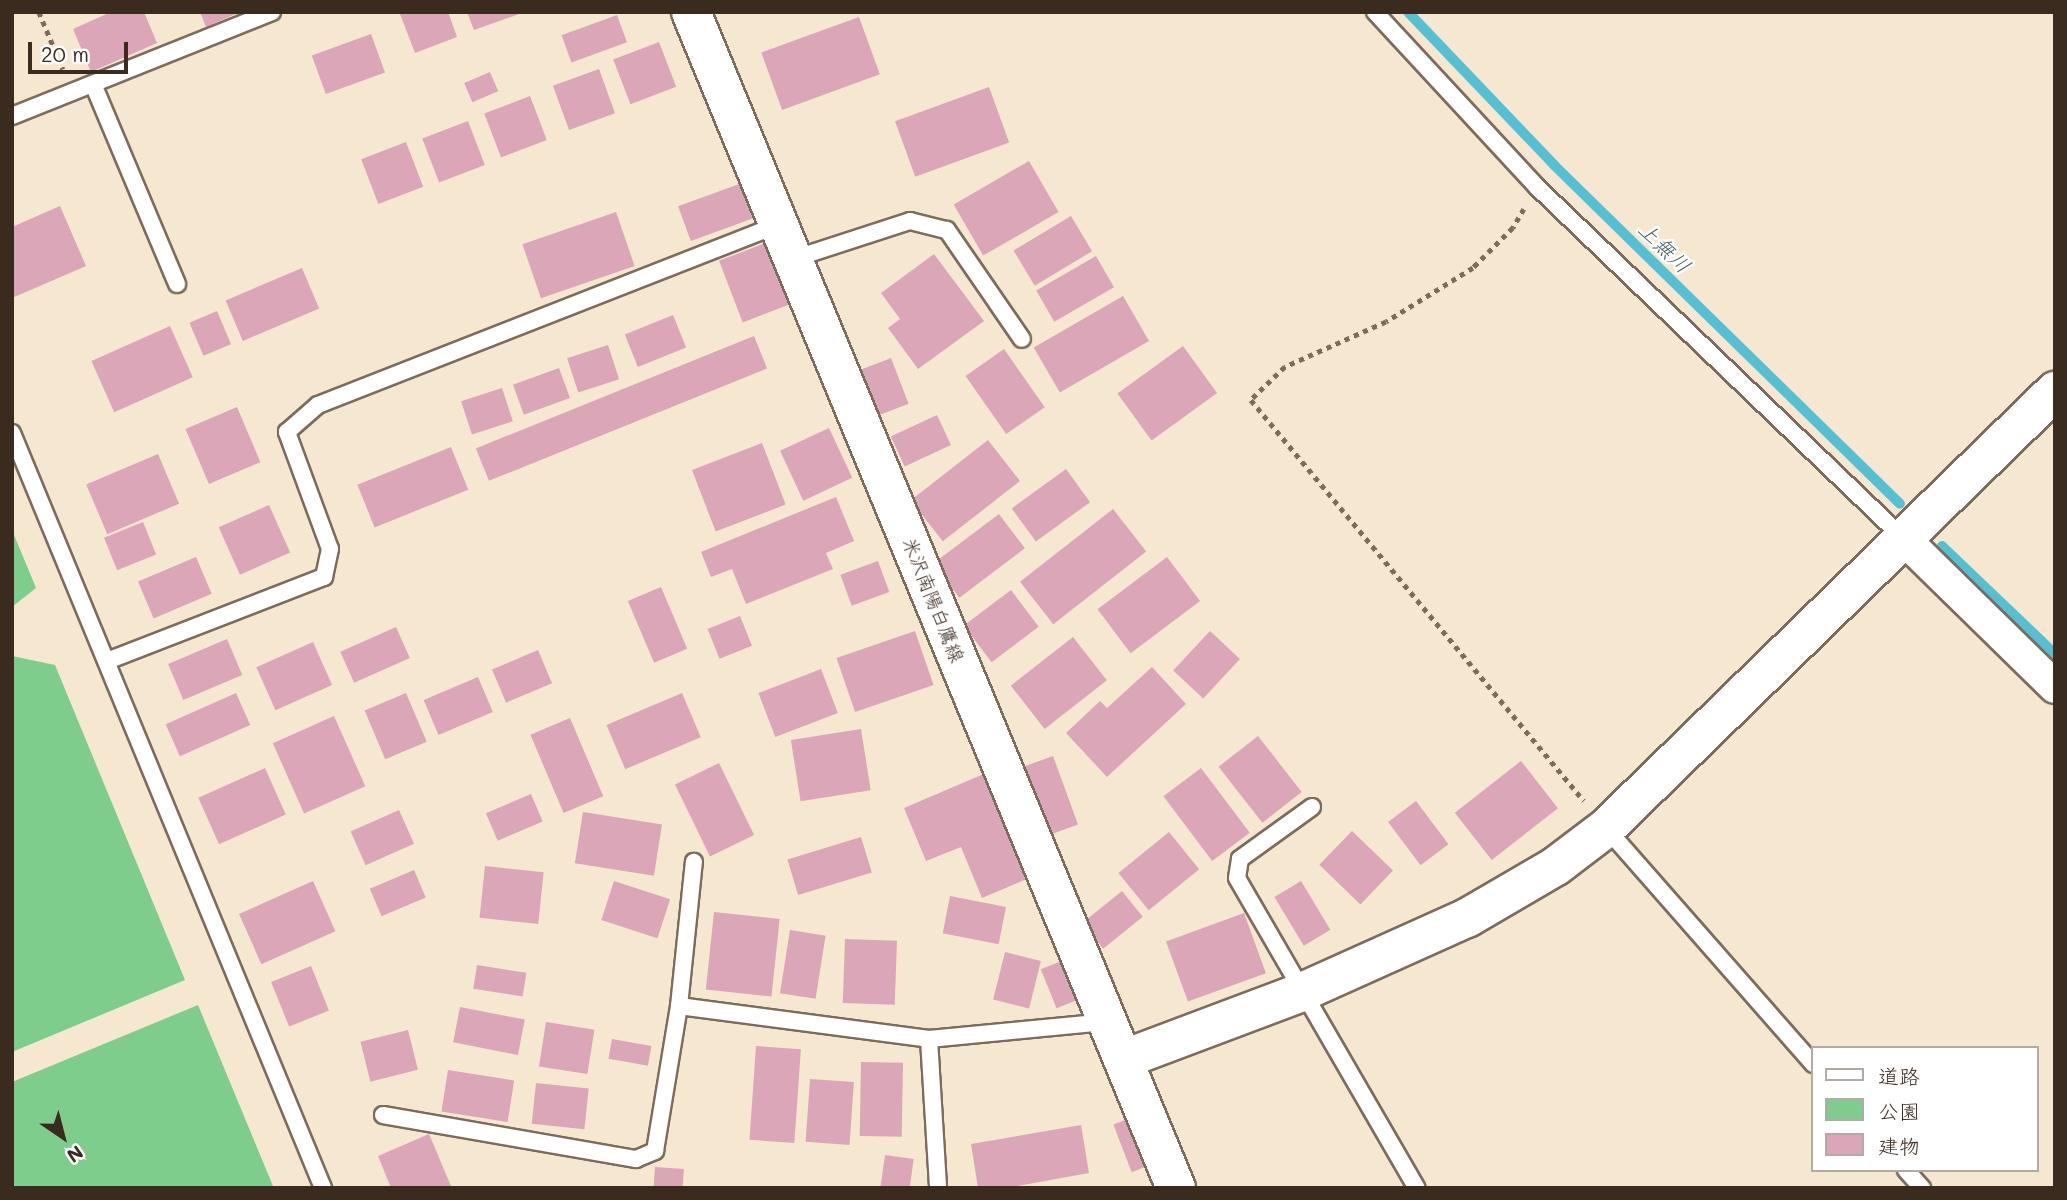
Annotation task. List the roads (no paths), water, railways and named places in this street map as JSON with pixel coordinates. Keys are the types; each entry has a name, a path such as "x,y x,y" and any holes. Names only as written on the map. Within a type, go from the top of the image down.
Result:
{"main road":[{"name":"米沢南陽白鷹線","path":"691,12 1176,1188"},
{"path":"1124,1059 1302,992 1467,918 1556,866 1606,828 1905,540 2055,391"}],"street":[{"path":"1905,540 2055,687"}],"lane":[{"path":"12,116 272,12"},
{"path":"1374,12 1537,187 1905,540"},
{"path":"93,85 177,284"},
{"path":"793,259 909,221 947,230 1022,339"},
{"path":"107,661 324,577 330,550 287,432 318,405 779,224"},
{"path":"12,433 323,1188"},
{"path":"1312,807 1240,859 1237,878 1417,1188"},
{"path":"1606,828 1812,1063"},
{"path":"383,1115 636,1159 654,1151 679,1006 694,862"},
{"path":"679,1006 929,1039 1109,1022"},
{"path":"929,1039 938,1188"},
{"path":"1908,1172 1922,1188"}],"waterway":[{"name":"上無川","path":"1408,12 1554,165 1900,504"},
{"name":"上無川","path":"1942,546 2055,654"}]}
